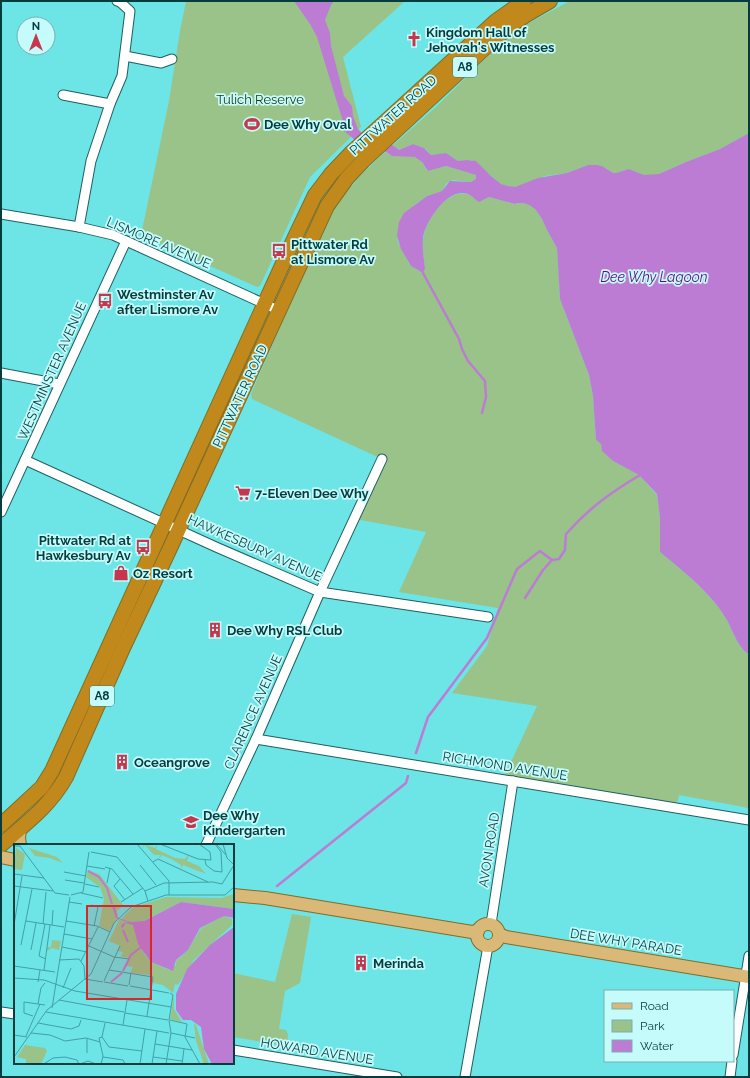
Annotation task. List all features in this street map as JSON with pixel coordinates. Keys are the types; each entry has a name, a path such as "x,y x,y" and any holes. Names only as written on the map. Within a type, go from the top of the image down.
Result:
{"highway":[{"name":"PITTWATER ROAD","path":"1,825 26,804 47,780 311,203 324,182 350,154 496,21 524,1"},
{"name":"PITTWATER ROAD","path":"1,846 42,809 56,794 66,777 123,648 327,206 347,178 364,161 487,46 526,14 550,1"}],"main road":[{"path":"20,829 20,844"},
{"path":"1,857 14,860"},
{"path":"234,895 265,898 472,932 478,931"},
{"path":"491,924 497,927 499,934 497,941 488,946 480,942 478,931 481,926 491,924"},
{"name":"DEE WHY PARADE","path":"499,934 506,937 747,976"}],"street":[{"path":"79,227 91,161 110,104 122,76 130,11 117,1"},
{"path":"125,56 161,63 172,59"},
{"path":"63,95 110,104"},
{"name":"LISMORE AVENUE","path":"1,214 79,227 112,235 278,310"},
{"name":"WESTMINSTER AVENUE","path":"1,512 126,241"},
{"path":"1,373 59,384"},
{"name":"CLARENCE AVENUE","path":"206,844 256,739 320,592 382,459"},
{"name":"HAWKESBURY AVENUE","path":"25,460 216,547 320,592 488,617"},
{"name":"RICHMOND AVENUE","path":"256,739 749,820"},
{"name":"AVON ROAD","path":"491,924 513,781"},
{"path":"465,1077 488,946"},
{"path":"734,1049 749,956"},
{"path":"1,1012 14,1014"},
{"name":"HOWARD AVENUE","path":"234,1050 397,1077"},
{"path":"730,1077 732,1062"}],"green space":[{"name":"Tulich Reserve","path":"186,1 405,1 343,57 361,127 310,177 260,286 257,287 141,235 169,101"},
{"path":"570,1 749,1 749,133 720,149 659,174 644,175 629,169 613,173 602,166 588,165 567,173 545,176 515,187 501,184 472,160 458,161 446,153 431,155 426,149 413,144 399,150 393,145 435,108 501,43 529,23"},
{"path":"385,152 393,156 410,156 417,158 422,162 428,171 446,166 476,175 476,179 471,182 453,180 446,184 442,191 427,196 413,206 397,236 398,242 411,266 423,273 425,269 423,243 427,227 437,209 453,196 461,194 470,195 478,201 489,197 515,204 524,203 536,210 542,219 557,248 560,299 589,375 593,396 596,440 601,444 603,451 613,461 639,475 657,495 660,518 660,552 697,584 714,602 728,622 739,645 749,654 749,809 679,795 676,808 503,779 537,706 452,693 487,646 498,608 399,592 426,532 355,519 382,459 252,399 251,394 333,209 361,175"},
{"path":"292,914 311,917 300,983 285,991 279,1029 286,1030 288,1034 287,1046 234,1037 234,973 275,982"}],"water":[{"name":"Dee Why Lagoon","path":"294,1 334,1 325,20 330,33 331,46 344,96 352,106 353,116 358,129 362,133 390,143 399,150 413,144 424,148 431,155 446,153 458,161 476,161 501,184 515,187 538,178 567,173 588,165 602,166 613,173 629,169 644,175 659,174 720,149 749,133 749,654 739,645 728,622 714,602 697,584 660,552 660,518 657,494 639,475 613,461 602,451 601,444 596,440 593,396 589,375 560,299 557,248 536,210 524,203 515,204 489,197 479,202 467,193 461,193 448,198 436,210 427,225 423,238 425,269 423,273 411,266 401,249 397,236 399,222 404,213 427,196 442,191 450,181 471,182 476,179 476,175 446,166 428,171 422,162 415,157 392,156 383,150 356,141 343,130 342,118 317,37"}],"waterway":[{"path":"423,273 459,339 468,361 485,381 486,397 482,413"},
{"path":"416,753 428,717 487,638 517,569 540,551 552,560 559,559 565,550 566,534 583,516 619,488 640,475"},
{"path":"525,598 543,570 552,560"},
{"path":"277,886 406,783 408,776"}],"place":[{"name":"Kingdom Hall of Jehovah's Witnesses","path":"414,39"},
{"name":"Dee Why Oval","path":"252,124"},
{"name":"Pittwater Rd at Lismore Av","path":"279,251"},
{"name":"Westminster Av after Lismore Av","path":"105,301"},
{"name":"7-Eleven Dee Why","path":"243,493"},
{"name":"Pittwater Rd at Hawkesbury Av","path":"143,547"},
{"name":"Oz Resort","path":"121,573"},
{"name":"Dee Why RSL Club","path":"215,630"},
{"name":"Oceangrove","path":"122,762"},
{"name":"Dee Why Kindergarten","path":"191,822"},
{"name":"Merinda","path":"361,963"}]}
